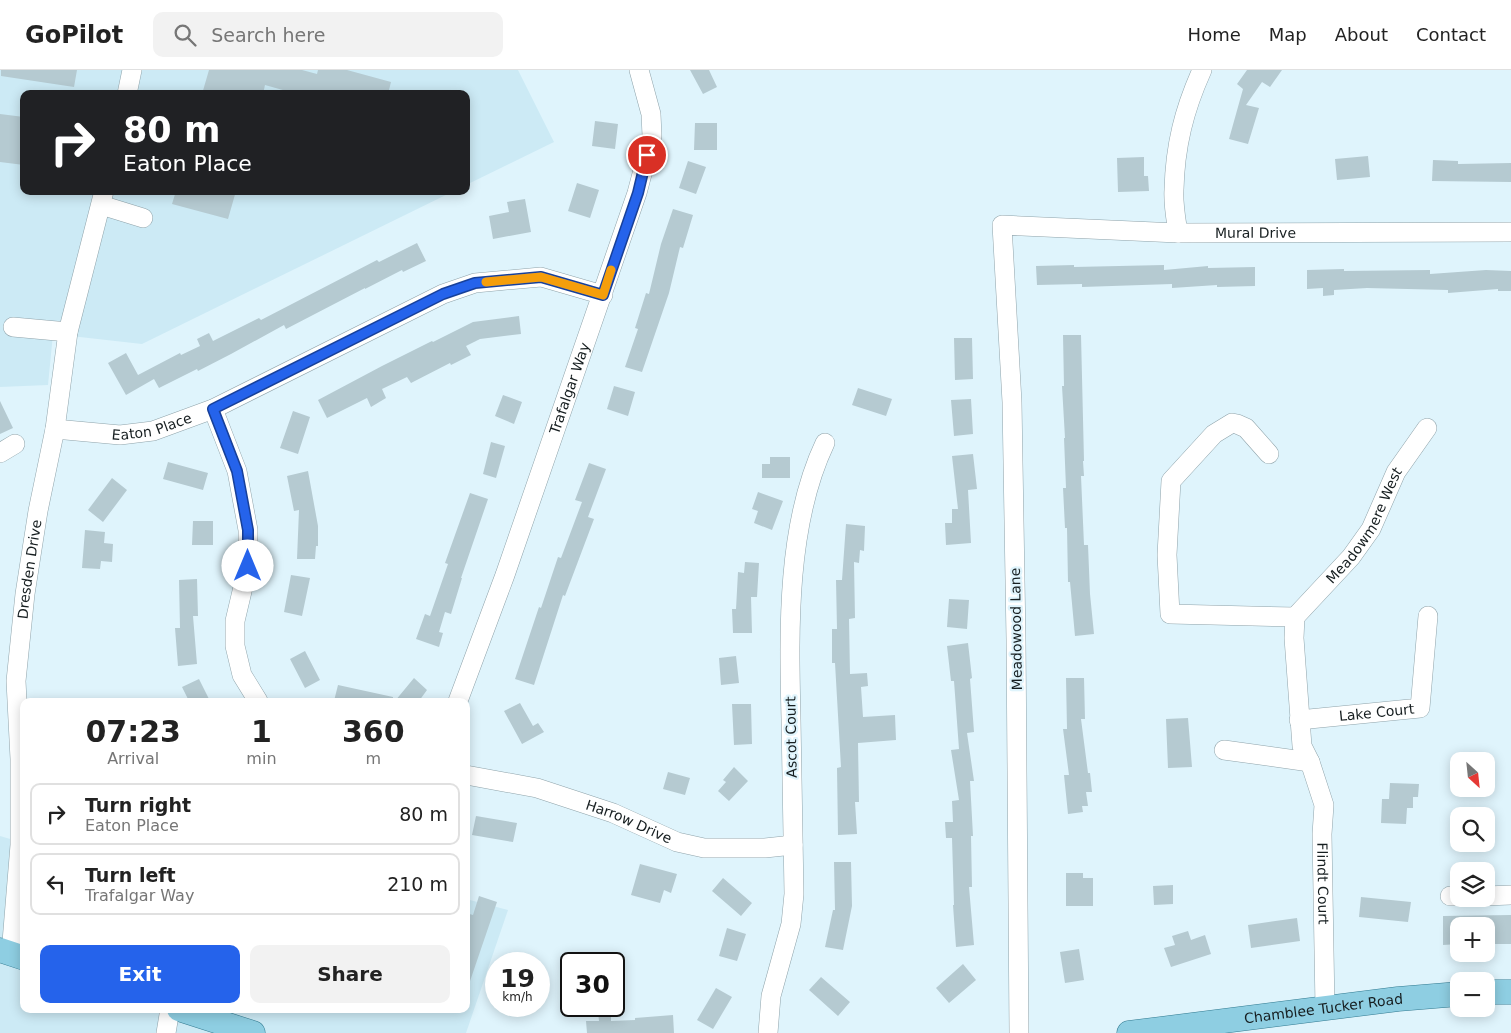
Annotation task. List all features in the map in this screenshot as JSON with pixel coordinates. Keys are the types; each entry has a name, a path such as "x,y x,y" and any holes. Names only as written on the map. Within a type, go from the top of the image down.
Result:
{"main road":[{"path":"1495,992 1511,992"},
{"name":"Chamblee Tucker Road","path":"1128,1033 1159,1031 1398,999 1450,995"},
{"path":"191,1013 253,1033"}],"street":[{"path":"128,90 132,70"},
{"name":"Trafalgar Way","path":"459,698 506,575 638,193 652,136 652,114 639,70"},
{"path":"1178,233 1174,192 1177,146 1189,99 1202,70"},
{"path":"103,198 143,218"},
{"name":"Dresden Drive","path":"12,954 20,845 20,758 8,708 16,681 25,594 38,511 55,429 68,332 103,198"},
{"name":"Mural Drive","path":"1002,225 1178,233 1511,232"},
{"name":"Meadowood Lane","path":"1002,225 1012,402 1019,1033"},
{"name":"Eaton Place","path":"55,429 120,435 153,431 213,409 443,294 475,283 541,277 603,295"},
{"path":"13,327 68,332"},
{"path":"213,409 237,471 248,530 248,566 235,620 235,646 242,675 256,698"},
{"path":"1269,454 1246,428 1232,423 1214,434 1171,481 1167,555 1170,614 1295,617"},
{"name":"Meadowmere West","path":"1295,617 1351,557 1371,529 1396,472 1427,428"},
{"name":"Ascot Court","path":"768,1033 771,996 791,924 794,894 790,652 796,553 814,466 825,443"},
{"name":"Lake Court","path":"1299,720 1420,708 1428,616"},
{"name":"Flindt Court","path":"1295,617 1294,638 1302,746 1310,762 1324,805 1322,834 1325,1008"},
{"path":"1224,750 1310,762"},
{"name":"Harrow Drive","path":"470,776 536,788 614,813 677,842 704,848 765,848 793,845"},
{"path":"1495,896 1511,896"},
{"path":"166,1033 169,1013"}],"shaded area":[{"path":"0,70 518,70 554,142 470,183 470,90 20,90 20,195 446,195 142,344 53,334 48,385 0,387"},
{"path":"0,836 20,842 20,1013 470,1013 470,900 508,910 494,952 485,952 485,977 466,1033 0,1033"}],"building":[{"path":"1,70 77,70 74,87 1,76"},
{"path":"209,70 302,70 317,74 318,70 347,70 391,82 389,90 283,90 265,85 264,90 203,90"},
{"path":"690,70 709,70 717,87 703,94"},
{"path":"1247,70 1282,70 1270,87 1262,82 1246,105 1259,108 1248,144 1229,139 1243,89 1237,84"},
{"path":"0,114 20,116 20,164 0,162"},
{"path":"595,121 618,124 615,149 592,146"},
{"path":"695,123 717,123 717,150 694,150"},
{"path":"1368,156 1370,177 1337,180 1335,159"},
{"path":"1144,157 1144,176 1148,176 1149,191 1118,192 1117,158"},
{"path":"1433,160 1458,161 1458,164 1511,163 1511,182 1432,181"},
{"path":"688,161 706,167 696,194 679,188"},
{"path":"577,183 599,190 590,218 568,211"},
{"path":"175,195 235,195 228,219 172,204"},
{"path":"525,199 531,232 493,239 489,216 509,212 507,202"},
{"path":"673,209 693,215 683,248 680,247 669,293 642,372 625,367 638,329 635,328 646,293 649,294 661,244"},
{"path":"417,243 426,261 403,272 402,270 286,329 284,325 198,371 197,369 159,388 154,379 126,395 108,363 126,353 138,375 180,353 181,355 200,346 197,339 209,333 213,341 259,318 261,320 377,260 379,262"},
{"path":"1074,265 1074,267 1164,265 1164,270 1208,266 1208,268 1255,267 1255,286 1217,287 1217,285 1172,288 1172,284 1082,287 1082,284 1037,285 1036,266"},
{"path":"1344,269 1344,271 1430,270 1430,274 1486,270 1511,271 1511,291 1498,291 1498,289 1448,293 1448,290 1367,288 1334,290 1334,295 1323,296 1323,288 1307,289 1307,270"},
{"path":"519,316 521,334 480,339 466,346 471,355 451,365 450,363 411,383 407,377 382,389 386,398 371,407 367,398 327,418 318,400 382,366 473,322"},
{"path":"1063,335 1081,335 1084,476 1081,476 1084,545 1088,545 1094,634 1075,636 1070,582 1068,582 1067,528 1065,528 1063,488 1066,488 1062,386 1064,386"},
{"path":"954,338 972,338 973,379 955,380"},
{"path":"614,386 635,392 628,416 607,409"},
{"path":"858,388 892,399 886,416 852,405"},
{"path":"503,395 522,402 514,424 495,416"},
{"path":"971,399 973,434 954,436 951,400"},
{"path":"0,401 13,428 0,434"},
{"path":"293,411 310,417 298,454 280,448"},
{"path":"491,442 505,446 496,478 483,474"},
{"path":"973,454 977,489 968,490 971,543 946,545 945,523 952,523 952,509 958,509 952,456"},
{"path":"770,457 790,457 790,478 762,478 762,464 770,464"},
{"path":"168,462 208,473 203,490 163,479"},
{"path":"589,463 606,469 588,517 594,519 565,596 563,595 534,685 515,679 539,607 541,608 558,557 561,558 582,502 575,500"},
{"path":"308,471 318,526 318,546 316,546 315,559 297,559 299,510 294,511 287,476"},
{"path":"112,478 127,490 103,522 88,510"},
{"path":"758,492 783,501 772,530 754,523 758,511 752,509"},
{"path":"470,493 488,499 461,578 451,614 445,612 439,632 443,633 439,647 416,639 425,614 430,616 448,564 445,563"},
{"path":"193,521 213,521 213,545 192,545"},
{"path":"846,524 865,526 864,551 860,550 859,563 854,562 855,618 849,619 850,674 867,673 868,686 861,687 863,717 895,715 896,740 858,743 859,802 855,802 857,834 838,835 837,768 841,767 835,663 832,663 832,629 837,629 836,580 842,580"},
{"path":"85,530 105,532 104,543 113,544 112,562 101,561 100,569 82,568"},
{"path":"745,562 759,563 757,597 751,597 752,633 733,633 732,609 736,609 738,572 744,573"},
{"path":"291,575 310,578 302,616 284,612"},
{"path":"197,579 198,616 193,616 197,664 178,666 175,628 180,628 179,580"},
{"path":"949,599 969,600 967,629 947,627"},
{"path":"968,643 972,678 970,679 974,732 967,733 974,781 970,781 973,836 971,836 972,887 969,887 974,945 956,947 952,838 946,838 945,822 953,822 952,801 959,800 951,750 959,749 954,681 951,681 947,646"},
{"path":"305,651 320,680 305,688 290,659"},
{"path":"736,656 739,683 721,685 719,658"},
{"path":"414,678 427,690 421,698 397,698"},
{"path":"1066,678 1084,678 1085,719 1081,719 1092,792 1086,792 1088,806 1082,806 1083,812 1068,814 1064,775 1069,775 1063,729 1067,729"},
{"path":"199,679 208,698 188,698 182,687"},
{"path":"338,685 393,697 393,698 335,698"},
{"path":"520,703 533,726 538,723 544,732 522,744 504,711"},
{"path":"732,704 751,704 752,744 734,745"},
{"path":"1188,718 1192,767 1168,768 1166,719"},
{"path":"734,767 748,781 729,801 718,791 726,782 723,780"},
{"path":"668,772 690,778 685,795 663,789"},
{"path":"1390,783 1419,784 1418,797 1413,797 1413,808 1407,808 1406,824 1381,823 1382,799 1389,799"},
{"path":"476,816 517,823 513,842 472,835"},
{"path":"834,862 851,862 852,906 843,950 825,947 833,910 835,910"},
{"path":"640,864 677,874 671,893 664,890 660,903 631,895"},
{"path":"1066,873 1083,873 1083,878 1093,878 1093,906 1066,906"},
{"path":"723,878 752,903 741,916 712,891"},
{"path":"1173,885 1173,904 1154,905 1153,886"},
{"path":"479,896 497,902 470,981 470,914 473,915"},
{"path":"1361,897 1411,902 1408,922 1359,917"},
{"path":"1511,915 1511,944 1495,944 1495,917 1450,917 1450,945 1443,945 1443,916"},
{"path":"1297,918 1300,941 1251,948 1248,925"},
{"path":"727,928 746,934 737,961 719,956"},
{"path":"1188,931 1191,940 1205,935 1211,954 1171,967 1164,948 1175,945 1172,936"},
{"path":"1079,949 1084,980 1065,983 1060,952"},
{"path":"963,964 976,980 949,1003 936,988"},
{"path":"821,977 850,1002 838,1016 809,990"},
{"path":"716,988 732,997 713,1029 697,1020"},
{"path":"673,1015 674,1033 587,1033 586,1021 599,1021 599,1017 611,1017 611,1021"}],"slow traffic":[{"path":"486,282 541,277 603,295 611,270"}],"route":[{"path":"248,566 248,530 237,471 213,409 443,294 475,283 541,277 603,295 638,193 647,155"}]}
